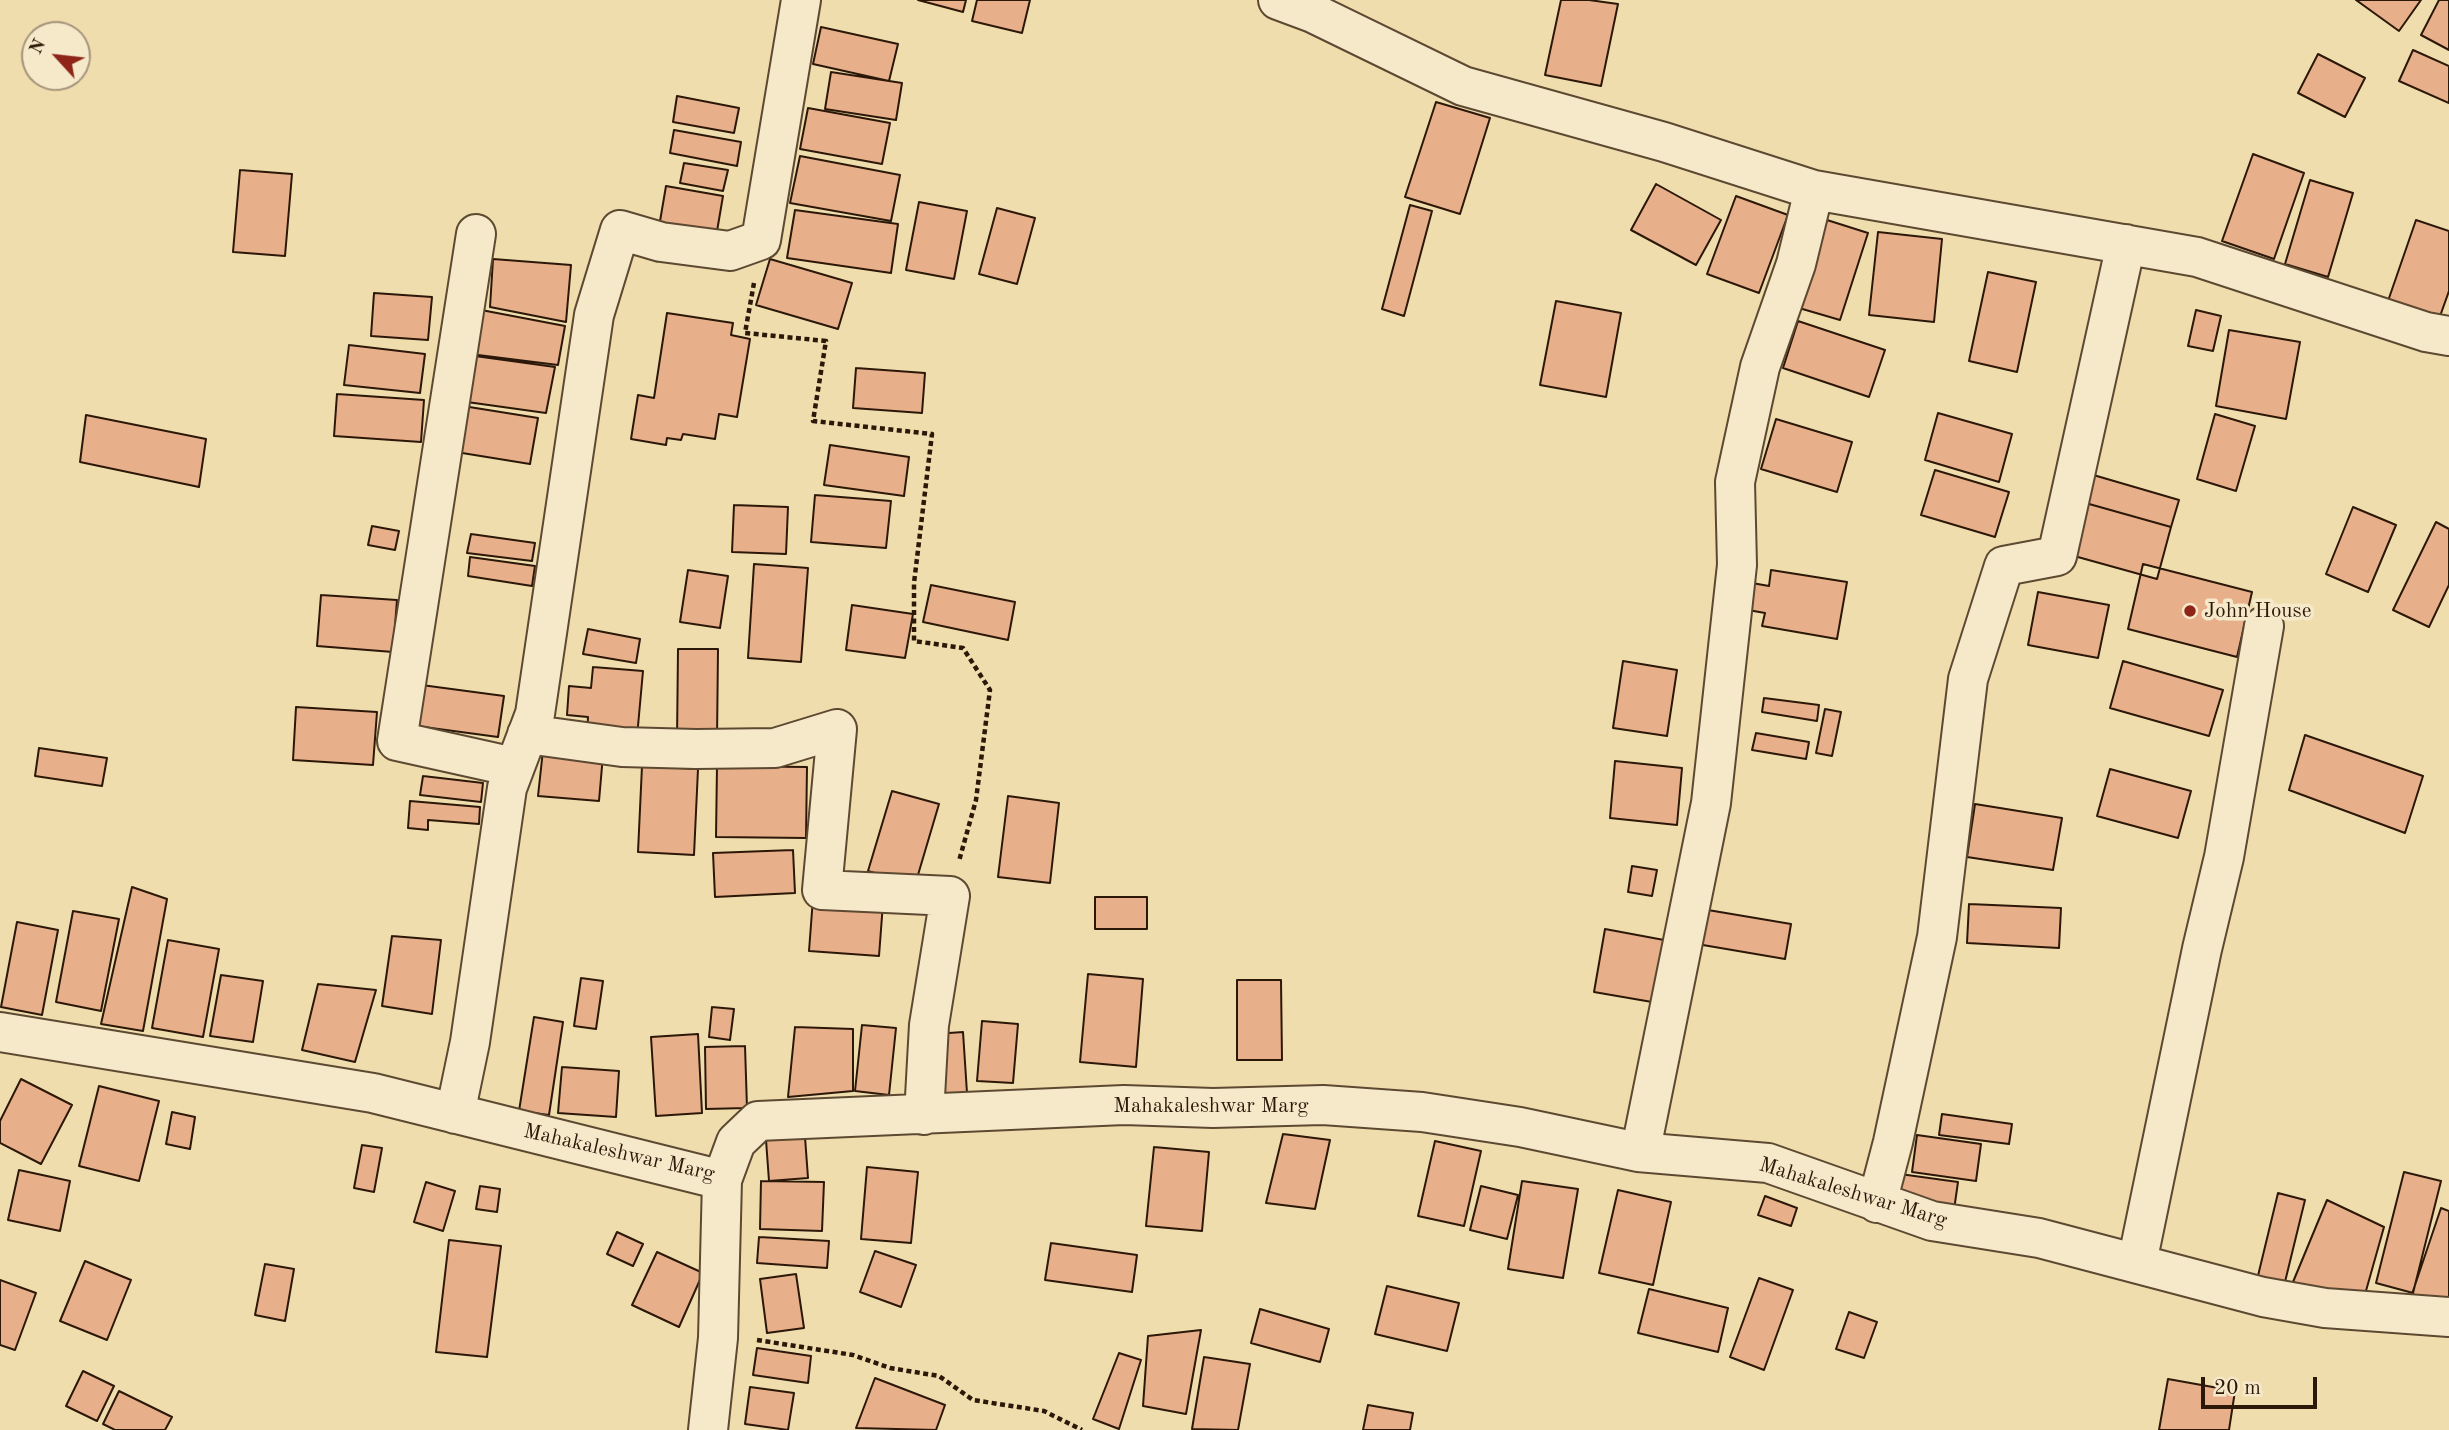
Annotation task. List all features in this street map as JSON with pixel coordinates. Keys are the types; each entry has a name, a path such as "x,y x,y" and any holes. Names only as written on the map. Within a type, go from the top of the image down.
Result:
{"street":[{"path":"455,1114 470,1042 506,788 535,714 594,314 621,230 661,242 730,251 761,240 801,0"},
{"path":"1278,0 1313,13 1463,86 1664,142 1814,190 2197,257 2426,332 2447,328"},
{"path":"1638,1152 1643,1139 1710,803 1737,565 1735,482 1760,367 1796,264 1814,190"},
{"path":"476,234 397,741 521,750 622,747 696,750 775,748 837,729 822,890 950,896 929,1025 924,1115"},
{"path":"1877,1203 1893,1142 1937,937 1968,679 2004,566 2057,556 2126,244"},
{"path":"2137,1263 2224,856 2264,626"},
{"name":"Mahakaleshwar Marg","path":"0,1032 373,1093 722,1180 736,1142 758,1121 1124,1105 1213,1108 1323,1105 1422,1112 1520,1127 1638,1152 1768,1163 1932,1221 2039,1238 2263,1297 2325,1308 2449,1317"},
{"path":"708,1430 718,1338 722,1180"}],"path":[{"path":"761,240 745,333 826,341 813,421 932,434 914,583 914,641 963,648 990,690 976,800 950,896"},
{"path":"718,1338 777,1342 828,1350 891,1368 939,1376 973,1401 1044,1411 1082,1430"}],"building":[{"path":"918,0 966,0 963,12"},
{"path":"977,0 1030,0 1022,33 972,21"},
{"path":"1561,0 1618,4 1601,86 1545,75"},
{"path":"2356,0 2421,0 2399,31"},
{"path":"2439,0 2449,0 2449,50 2421,35"},
{"path":"821,27 898,44 889,81 813,64"},
{"path":"2413,50 2449,66 2449,103 2399,81"},
{"path":"2318,54 2365,78 2345,117 2298,93"},
{"path":"831,72 902,83 896,120 825,109"},
{"path":"677,96 739,108 734,133 673,122"},
{"path":"1436,102 1490,118 1460,214 1405,197"},
{"path":"808,108 890,123 882,164 800,149"},
{"path":"674,130 741,142 737,166 670,153"},
{"path":"2253,154 2304,173 2274,259 2222,241"},
{"path":"800,156 900,175 891,221 790,203"},
{"path":"684,163 728,170 723,191 680,183"},
{"path":"240,170 292,174 285,256 233,252"},
{"path":"2310,180 2353,193 2328,277 2285,264"},
{"path":"1656,184 1721,220 1696,265 1631,230"},
{"path":"666,186 723,196 715,243 658,233"},
{"path":"1736,196 1788,215 1759,293 1707,274"},
{"path":"919,202 967,211 954,279 906,270"},
{"path":"1410,205 1432,211 1404,316 1382,309"},
{"path":"997,208 1035,218 1017,284 979,274"},
{"path":"795,210 898,224 891,273 787,258"},
{"path":"1827,220 1868,233 1840,320 1799,308"},
{"path":"2416,220 2449,231 2449,291 2439,319 2388,301"},
{"path":"1878,232 1942,239 1934,322 1869,315"},
{"path":"493,259 571,265 566,322 490,307"},
{"path":"770,259 852,283 838,329 756,305"},
{"path":"1988,272 2036,282 2017,372 1969,361"},
{"path":"374,293 432,297 428,340 371,336"},
{"path":"1556,301 1621,313 1606,397 1540,385"},
{"path":"476,309 565,326 558,365 470,354"},
{"path":"2196,310 2221,316 2213,351 2188,346"},
{"path":"667,313 733,323 731,335 750,339 737,417 719,414 715,439 683,434 681,440 667,438 666,445 631,439 638,395 654,398"},
{"path":"1798,321 1885,350 1869,397 1783,368"},
{"path":"2229,330 2300,342 2286,419 2216,406"},
{"path":"349,345 425,354 420,393 344,385"},
{"path":"475,356 555,367 546,413 467,402"},
{"path":"856,368 925,373 922,413 853,408"},
{"path":"337,394 424,400 421,442 334,436"},
{"path":"463,406 538,418 530,464 456,452"},
{"path":"1938,413 2012,434 1999,482 1925,460"},
{"path":"2215,414 2255,426 2236,491 2197,479"},
{"path":"86,415 206,439 199,487 80,462"},
{"path":"1776,419 1852,442 1837,492 1761,469"},
{"path":"830,445 909,457 904,496 824,485"},
{"path":"1935,470 2009,492 1995,537 1921,515"},
{"path":"2090,474 2179,500 2171,527 2082,502"},
{"path":"815,495 891,501 886,548 811,542"},
{"path":"2082,502 2171,527 2157,579 2067,554"},
{"path":"734,505 788,507 786,554 732,552"},
{"path":"2353,507 2396,525 2368,592 2326,574"},
{"path":"2436,522 2449,529 2449,585 2429,627 2393,610"},
{"path":"372,526 399,531 395,550 368,545"},
{"path":"471,534 535,543 532,561 467,553"},
{"path":"470,557 535,566 532,586 468,576"},
{"path":"754,564 808,568 801,662 748,658"},
{"name":"John House","path":"2143,564 2252,592 2237,657 2128,629"},
{"path":"688,570 728,576 720,628 680,622"},
{"path":"1771,570 1847,582 1837,639 1762,626 1765,613 1748,610 1752,583 1769,586"},
{"path":"931,585 1015,602 1008,640 923,622"},
{"path":"2038,592 2109,605 2098,658 2028,645"},
{"path":"321,595 397,600 393,652 317,646"},
{"path":"852,605 913,614 905,658 846,650"},
{"path":"588,629 640,639 636,663 583,654"},
{"path":"678,649 718,649 717,740 677,740"},
{"path":"1623,661 1677,670 1667,736 1613,728"},
{"path":"2123,661 2223,690 2209,736 2110,708"},
{"path":"593,667 643,671 637,737 587,733 588,717 567,715 569,686 591,688"},
{"path":"414,684 504,696 498,737 409,725"},
{"path":"1764,698 1819,705 1817,721 1762,712"},
{"path":"296,707 377,712 373,765 293,760"},
{"path":"1825,709 1841,712 1832,756 1816,753"},
{"path":"1756,733 1809,742 1806,759 1752,750"},
{"path":"2305,735 2423,776 2405,833 2289,790"},
{"path":"39,748 107,758 102,786 35,776"},
{"path":"543,750 603,755 599,801 538,796"},
{"path":"1615,761 1682,768 1677,825 1610,818"},
{"path":"642,766 698,769 694,855 638,852"},
{"path":"717,766 807,767 806,838 716,837"},
{"path":"2110,769 2191,791 2178,838 2097,816"},
{"path":"423,776 483,783 481,802 420,795"},
{"path":"892,791 939,804 915,885 868,871"},
{"path":"1008,796 1059,803 1050,883 998,877"},
{"path":"410,801 480,807 479,824 428,820 428,830 408,828"},
{"path":"1975,804 2062,818 2053,870 1967,857"},
{"path":"793,850 795,893 715,897 713,853"},
{"path":"1632,866 1657,870 1652,896 1628,892"},
{"path":"132,887 167,899 143,1031 101,1024"},
{"path":"1095,897 1147,897 1147,929 1095,929"},
{"path":"813,898 883,903 879,956 809,951"},
{"path":"1969,904 2061,908 2059,948 1967,943"},
{"path":"1702,909 1791,924 1785,959 1697,944"},
{"path":"73,911 119,919 101,1011 56,1002"},
{"path":"17,922 58,930 42,1015 1,1007"},
{"path":"1605,929 1664,940 1652,1002 1594,992"},
{"path":"392,936 441,940 432,1014 382,1006"},
{"path":"168,940 219,949 203,1037 152,1028"},
{"path":"1088,974 1143,979 1136,1067 1080,1062"},
{"path":"221,975 263,981 253,1042 210,1036"},
{"path":"581,978 603,981 596,1029 574,1026"},
{"path":"1237,980 1281,980 1282,1060 1237,1060"},
{"path":"318,984 376,990 355,1062 302,1050"},
{"path":"712,1007 734,1009 730,1040 709,1037"},
{"path":"534,1017 563,1022 549,1115 519,1111"},
{"path":"982,1021 1018,1024 1013,1083 977,1081"},
{"path":"862,1025 896,1028 889,1095 855,1091"},
{"path":"795,1027 853,1029 853,1091 788,1097"},
{"path":"963,1032 967,1093 938,1095 935,1034"},
{"path":"698,1034 702,1113 656,1116 651,1037"},
{"path":"745,1046 747,1108 706,1109 705,1047"},
{"path":"562,1067 619,1071 616,1117 558,1113"},
{"path":"21,1079 72,1105 41,1164 0,1143 0,1121"},
{"path":"99,1086 159,1101 139,1181 79,1166"},
{"path":"172,1112 195,1117 190,1149 166,1144"},
{"path":"1942,1114 2012,1124 2009,1144 1939,1135"},
{"path":"1283,1134 1330,1140 1315,1209 1266,1203"},
{"path":"1917,1135 1981,1144 1976,1181 1912,1172"},
{"path":"805,1137 808,1178 769,1181 766,1140"},
{"path":"1435,1141 1481,1151 1464,1226 1418,1216"},
{"path":"362,1145 382,1148 374,1192 354,1188"},
{"path":"1154,1147 1209,1152 1202,1231 1146,1226"},
{"path":"867,1167 918,1172 911,1243 861,1239"},
{"path":"19,1170 70,1181 60,1231 8,1220"},
{"path":"2404,1172 2441,1181 2413,1293 2376,1283"},
{"path":"1900,1174 1958,1182 1954,1210 1896,1202"},
{"path":"761,1181 824,1182 822,1231 760,1229"},
{"path":"1522,1181 1578,1189 1563,1278 1508,1269"},
{"path":"426,1182 455,1191 443,1231 414,1222"},
{"path":"480,1186 500,1189 497,1212 476,1209"},
{"path":"1481,1186 1518,1195 1507,1239 1470,1230"},
{"path":"1618,1190 1671,1202 1653,1285 1599,1273"},
{"path":"2278,1193 2305,1200 2283,1290 2256,1284"},
{"path":"1765,1196 1797,1208 1791,1226 1758,1215"},
{"path":"2327,1200 2384,1227 2362,1305 2293,1282"},
{"path":"2441,1208 2449,1211 2449,1307 2412,1294"},
{"path":"617,1232 643,1244 633,1266 607,1254"},
{"path":"759,1237 829,1241 827,1268 757,1263"},
{"path":"449,1240 501,1246 487,1357 436,1352"},
{"path":"1051,1243 1137,1255 1132,1292 1045,1280"},
{"path":"875,1251 916,1265 901,1307 860,1292"},
{"path":"657,1252 703,1273 679,1327 632,1305"},
{"path":"85,1261 131,1280 107,1340 60,1321"},
{"path":"265,1264 294,1269 285,1321 255,1315"},
{"path":"796,1274 804,1328 767,1333 760,1279"},
{"path":"1759,1278 1793,1290 1764,1370 1730,1357"},
{"path":"0,1280 36,1293 15,1350 0,1345"},
{"path":"1387,1286 1459,1303 1447,1351 1375,1334"},
{"path":"1649,1289 1728,1308 1718,1352 1638,1333"},
{"path":"1260,1309 1329,1329 1320,1362 1251,1343"},
{"path":"1849,1312 1877,1322 1864,1358 1836,1349"},
{"path":"1201,1330 1186,1414 1143,1406 1148,1336"},
{"path":"757,1348 811,1356 808,1383 753,1375"},
{"path":"1119,1353 1141,1360 1119,1429 1093,1419"},
{"path":"1204,1357 1250,1364 1238,1430 1192,1429"},
{"path":"83,1371 114,1386 97,1421 66,1406"},
{"path":"875,1378 945,1405 936,1430 856,1428"},
{"path":"2168,1379 2235,1391 2229,1430 2159,1430"},
{"path":"750,1387 794,1393 788,1430 745,1424"},
{"path":"119,1391 172,1417 165,1430 115,1430 103,1424"},
{"path":"1368,1405 1413,1413 1410,1430 1363,1430"}],"place":[{"name":"John House","path":"2190,611"}]}
